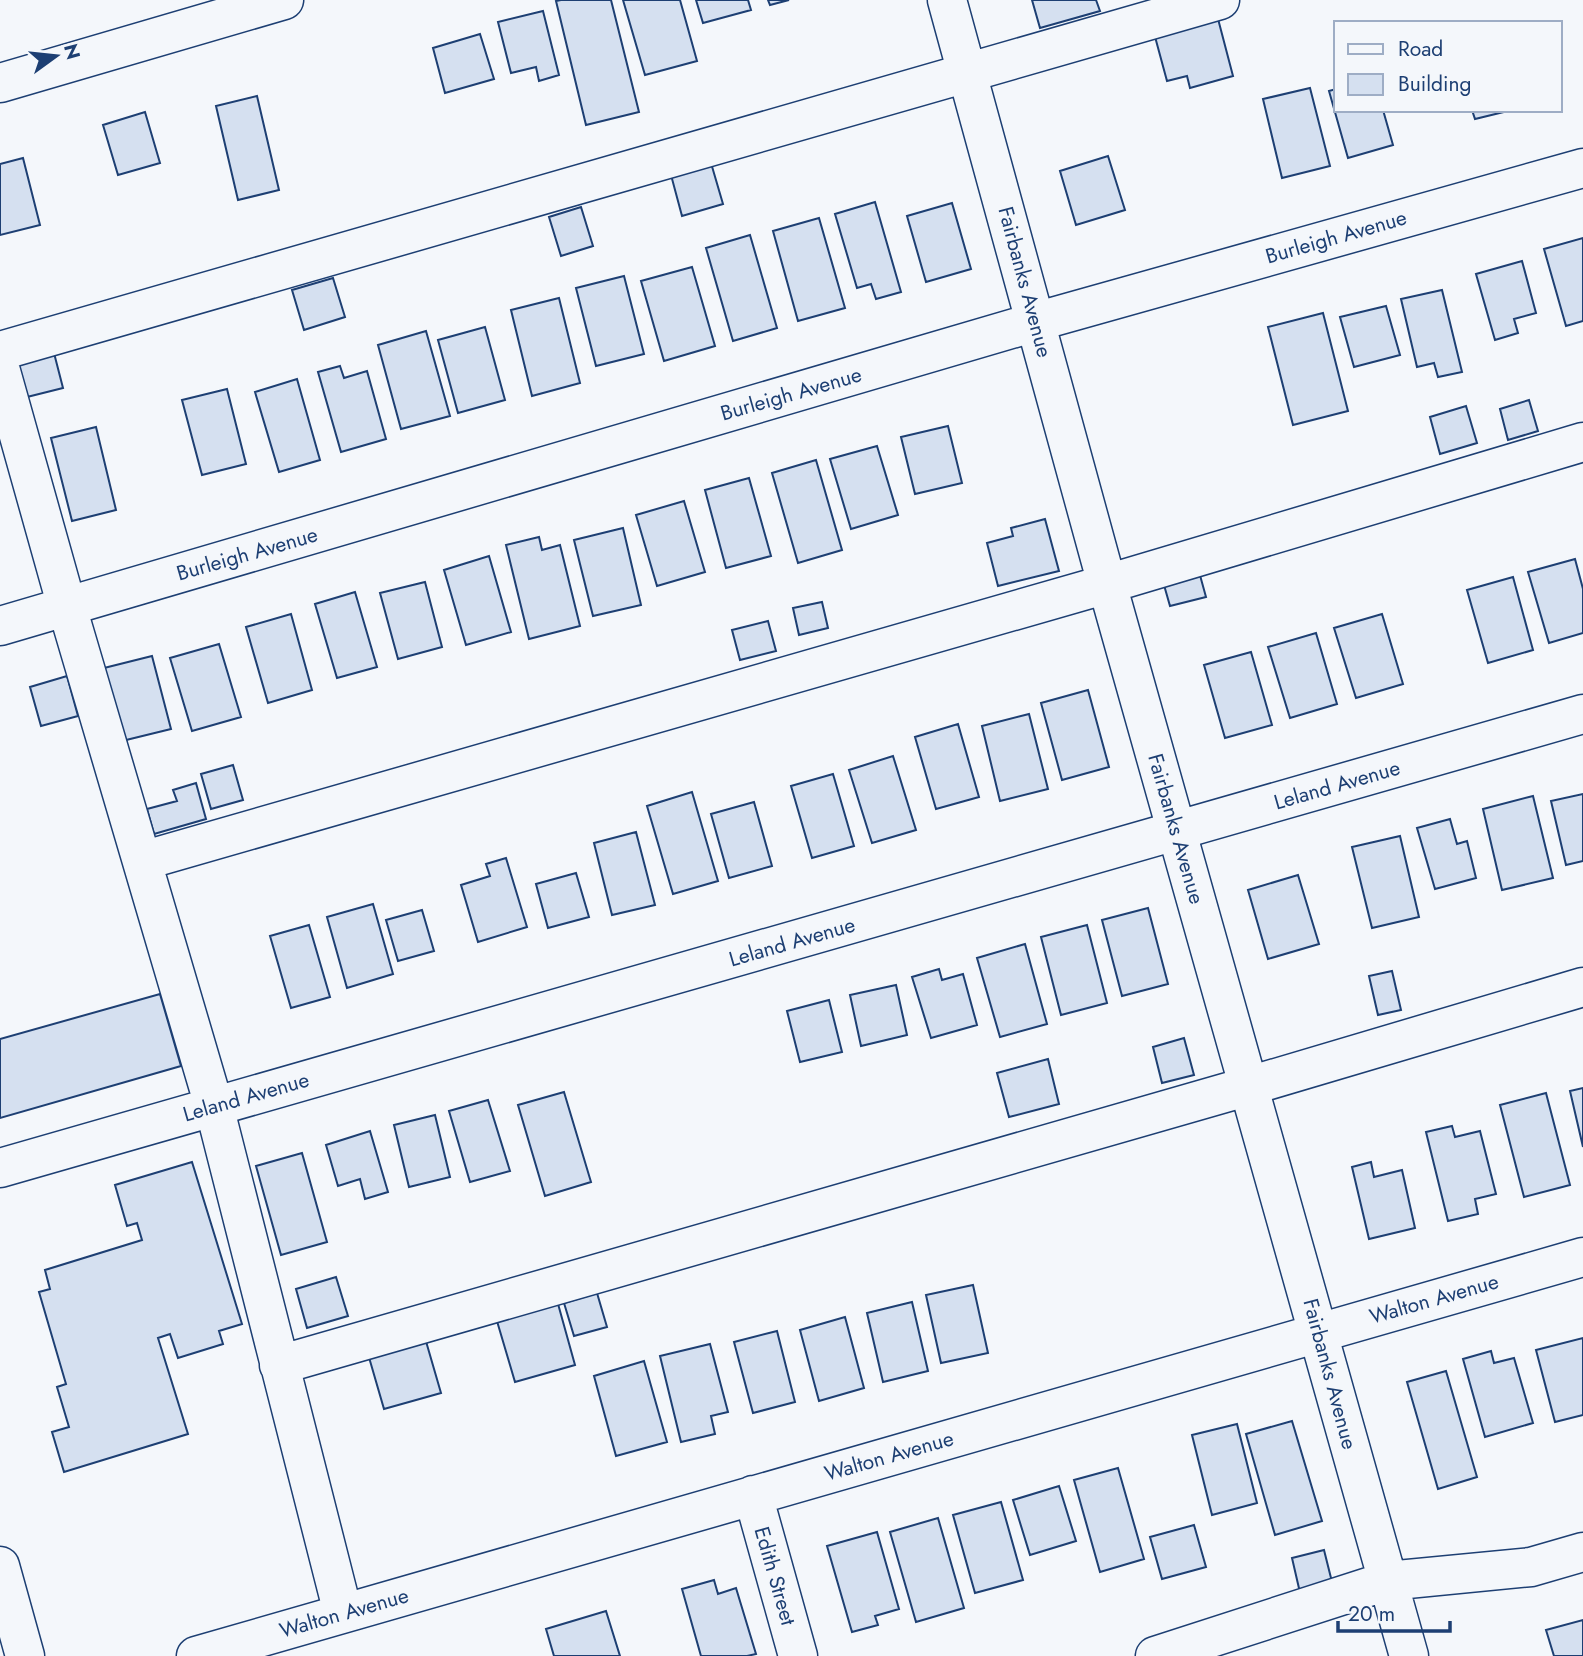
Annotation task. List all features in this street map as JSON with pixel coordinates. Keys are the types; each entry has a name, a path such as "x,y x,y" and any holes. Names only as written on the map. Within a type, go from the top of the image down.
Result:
{"street":[{"path":"0,83 284,0"},
{"name":"Fairbanks Avenue","path":"947,0 1107,584 1409,1656"},
{"path":"0,351 1220,0"},
{"name":"Burleigh Avenue","path":"0,626 1035,322 1583,168"},
{"path":"0,368 66,607 214,1106 342,1613"},
{"path":"142,861 1107,584 1583,442"},
{"name":"Leland Avenue","path":"0,1168 1583,714"},
{"path":"279,1365 1583,987"},
{"name":"Walton Avenue","path":"196,1656 308,1640 342,1613 1583,1257"},
{"name":"Edith Street","path":"753,1495 798,1656"},
{"path":"1155,1656 1387,1581 1531,1567 1583,1552"},
{"path":"0,1566 25,1656"}],"building":[{"path":"611,0 639,112 586,125 556,1"},
{"path":"623,0 680,0 697,61 645,75"},
{"path":"696,0 748,0 751,10 703,23"},
{"path":"768,0 789,0 770,5"},
{"path":"1032,0 1096,0 1100,11 1040,28"},
{"path":"543,11 559,75 539,81 536,67 511,73 498,22"},
{"path":"1217,15 1233,76 1190,88 1187,76 1167,81 1154,33"},
{"path":"480,34 494,79 445,93 433,48"},
{"path":"1310,88 1330,166 1282,178 1263,99"},
{"path":"1334,90 1334,109 1329,91"},
{"path":"257,96 279,190 238,200 216,106"},
{"path":"145,112 160,163 118,175 103,125"},
{"path":"1335,112 1384,112 1393,145 1348,158"},
{"path":"1473,112 1504,112 1475,119"},
{"path":"1108,156 1125,210 1076,225 1060,171"},
{"path":"23,158 40,225 0,235 0,164"},
{"path":"711,163 723,204 682,216 671,175"},
{"path":"875,202 901,292 876,299 871,284 857,288 835,214"},
{"path":"952,203 971,269 926,282 907,216"},
{"path":"581,207 593,246 561,256 549,217"},
{"path":"819,218 845,308 798,321 773,231"},
{"path":"750,235 777,328 733,341 706,248"},
{"path":"1583,238 1583,321 1566,326 1544,249"},
{"path":"1522,261 1536,313 1514,319 1518,333 1495,340 1476,274"},
{"path":"692,267 715,346 664,361 641,281"},
{"path":"624,276 644,354 596,366 576,288"},
{"path":"333,278 345,317 304,330 292,290"},
{"path":"1442,290 1462,372 1438,377 1434,363 1417,367 1401,299"},
{"path":"559,298 580,383 532,396 511,310"},
{"path":"1386,306 1400,355 1354,367 1340,317"},
{"path":"1323,313 1348,411 1293,425 1268,327"},
{"path":"485,327 505,400 458,413 438,340"},
{"path":"426,331 450,416 401,429 378,345"},
{"path":"54,353 63,388 27,397 18,363"},
{"path":"340,366 344,378 367,371 386,439 341,452 318,372"},
{"path":"297,379 320,460 279,472 255,392"},
{"path":"227,389 246,464 202,475 182,400"},
{"path":"1529,400 1538,431 1508,440 1500,409"},
{"path":"1466,406 1477,443 1440,454 1430,417"},
{"path":"948,426 962,483 915,494 901,437"},
{"path":"96,427 116,510 72,521 51,438"},
{"path":"877,446 898,515 851,529 830,459"},
{"path":"816,460 842,550 798,563 772,473"},
{"path":"749,478 771,556 726,568 705,490"},
{"path":"684,501 705,572 657,586 636,515"},
{"path":"1045,519 1059,571 998,586 987,543 1013,536 1011,528"},
{"path":"623,528 641,605 593,616 574,540"},
{"path":"539,537 542,550 560,545 580,626 529,639 506,545"},
{"path":"489,556 511,632 466,645 444,570"},
{"path":"1575,559 1583,589 1583,633 1549,643 1528,572"},
{"path":"1198,568 1206,597 1170,606 1162,578"},
{"path":"1513,577 1533,650 1488,663 1467,590"},
{"path":"425,582 442,647 398,659 380,593"},
{"path":"355,592 377,667 337,678 315,604"},
{"path":"822,602 828,628 799,635 793,608"},
{"path":"291,614 312,690 268,703 246,627"},
{"path":"1382,614 1403,684 1356,698 1334,628"},
{"path":"768,621 776,651 740,660 732,630"},
{"path":"1316,633 1337,704 1290,718 1268,647"},
{"path":"219,644 241,717 192,731 170,658"},
{"path":"1251,652 1272,725 1225,738 1204,665"},
{"path":"152,656 171,729 122,741 104,668"},
{"path":"67,676 78,716 41,726 30,687"},
{"path":"1088,690 1109,767 1062,780 1041,703"},
{"path":"1029,714 1048,789 1000,801 982,726"},
{"path":"958,724 979,797 936,809 915,737"},
{"path":"893,756 916,830 872,843 849,770"},
{"path":"233,765 243,800 211,809 201,774"},
{"path":"833,774 854,846 812,858 791,786"},
{"path":"196,783 206,819 154,834 147,809 177,801 173,790"},
{"path":"692,792 718,881 673,894 647,806"},
{"path":"1583,794 1583,861 1566,865 1551,801"},
{"path":"1533,796 1553,878 1502,890 1483,809"},
{"path":"754,802 772,866 729,878 711,814"},
{"path":"1450,819 1457,844 1467,841 1476,878 1435,889 1417,828"},
{"path":"636,832 655,905 612,915 594,843"},
{"path":"1400,836 1419,917 1372,928 1352,847"},
{"path":"506,858 527,927 478,942 461,885 490,876 486,864"},
{"path":"576,873 589,917 548,928 536,884"},
{"path":"1298,875 1319,944 1268,959 1248,890"},
{"path":"373,904 393,974 347,988 327,917"},
{"path":"1148,908 1168,984 1122,996 1102,920"},
{"path":"422,910 434,951 398,961 386,920"},
{"path":"309,925 330,997 291,1008 270,936"},
{"path":"1087,925 1107,1003 1061,1015 1041,937"},
{"path":"1025,944 1047,1024 1000,1037 977,958"},
{"path":"939,969 942,980 963,974 977,1025 931,1038 912,977"},
{"path":"1392,971 1401,1010 1378,1015 1369,976"},
{"path":"896,985 907,1035 861,1046 850,995"},
{"path":"160,994 181,1066 0,1118 0,1039"},
{"path":"829,1000 842,1052 800,1062 787,1011"},
{"path":"1184,1038 1194,1075 1162,1083 1153,1047"},
{"path":"1048,1059 1059,1104 1009,1117 997,1073"},
{"path":"1583,1088 1583,1147 1570,1091"},
{"path":"564,1092 591,1182 545,1196 518,1105"},
{"path":"1546,1093 1570,1185 1524,1197 1500,1105"},
{"path":"488,1100 510,1171 470,1182 449,1111"},
{"path":"435,1115 450,1177 409,1187 394,1125"},
{"path":"1452,1126 1455,1137 1480,1131 1496,1194 1475,1199 1478,1214 1448,1221 1426,1132"},
{"path":"370,1131 388,1192 365,1199 360,1179 338,1186 326,1145"},
{"path":"302,1153 327,1242 281,1255 256,1166"},
{"path":"192,1162 242,1324 219,1331 223,1344 178,1358 170,1334 158,1338 188,1434 64,1472 52,1432 69,1427 57,1387 66,1384 39,1292 50,1289 45,1270 142,1240 137,1223 127,1226 115,1185"},
{"path":"1371,1162 1374,1177 1402,1170 1415,1228 1369,1239 1352,1167"},
{"path":"336,1277 348,1316 307,1328 296,1289"},
{"path":"973,1285 988,1353 941,1363 926,1295"},
{"path":"555,1293 575,1365 515,1382 494,1311"},
{"path":"597,1293 607,1327 574,1336 564,1303"},
{"path":"912,1302 928,1371 883,1382 867,1313"},
{"path":"845,1317 864,1388 819,1401 800,1330"},
{"path":"423,1331 441,1393 384,1409 366,1347"},
{"path":"777,1331 795,1402 753,1413 734,1342"},
{"path":"1583,1338 1583,1415 1555,1422 1536,1350"},
{"path":"710,1344 728,1412 711,1416 715,1434 681,1442 660,1356"},
{"path":"1491,1351 1494,1363 1514,1358 1533,1423 1485,1437 1463,1359"},
{"path":"644,1361 667,1442 616,1456 594,1376"},
{"path":"1446,1371 1477,1477 1438,1489 1407,1382"},
{"path":"1292,1421 1322,1521 1275,1535 1246,1434"},
{"path":"1237,1424 1257,1503 1212,1515 1192,1435"},
{"path":"1118,1468 1144,1559 1100,1572 1074,1480"},
{"path":"1059,1486 1076,1541 1030,1555 1013,1500"},
{"path":"1001,1502 1023,1580 975,1593 953,1515"},
{"path":"938,1518 964,1608 916,1622 890,1532"},
{"path":"1194,1525 1206,1567 1162,1579 1150,1537"},
{"path":"877,1532 899,1609 875,1616 878,1625 852,1632 827,1546"},
{"path":"1324,1550 1334,1590 1301,1597 1292,1558"},
{"path":"714,1580 718,1594 736,1588 756,1654 701,1656 682,1589"},
{"path":"606,1611 620,1656 554,1656 546,1629"},
{"path":"1583,1620 1583,1656 1554,1656 1546,1630"}]}
